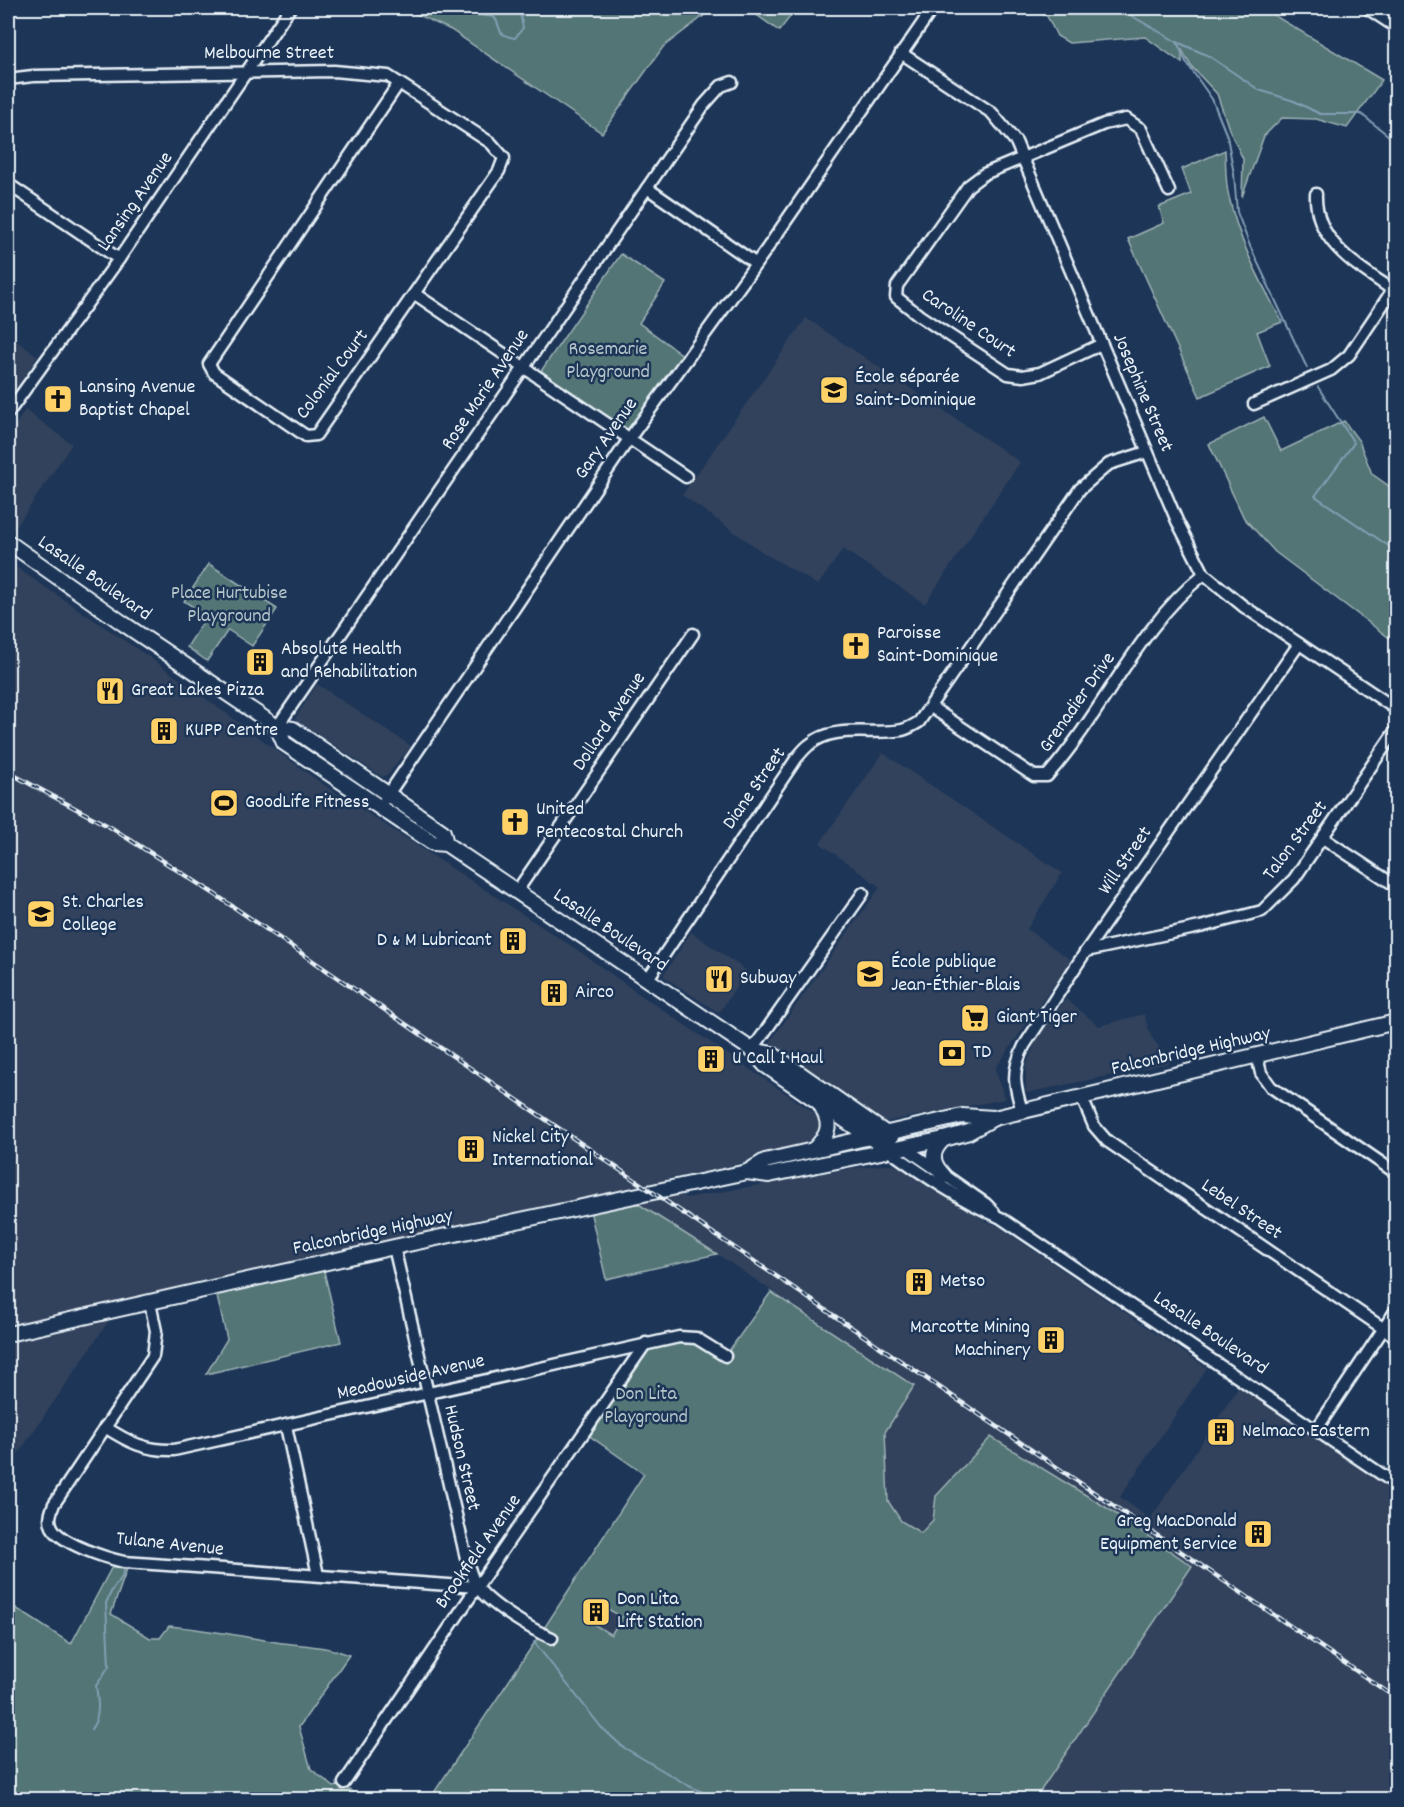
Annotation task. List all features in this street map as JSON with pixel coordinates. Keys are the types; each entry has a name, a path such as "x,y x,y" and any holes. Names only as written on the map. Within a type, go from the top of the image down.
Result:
{"main road":[{"name":"Lasalle Boulevard","path":"8,542 124,624 277,727 293,729 388,794 443,832 446,844"},
{"name":"Lasalle Boulevard","path":"277,727 284,743 433,843 446,844 517,891 752,1050 765,1065 887,1149"},
{"name":"Falconbridge Highway","path":"747,1172 769,1175 944,1139 969,1132 994,1118 1396,1022"},
{"name":"Lasalle Boulevard","path":"752,1050 772,1054 904,1147"},
{"path":"812,1150 825,1137 827,1130 825,1112 818,1100"},
{"name":"Falconbridge Highway","path":"8,1334 394,1247 747,1172 765,1161 962,1116 994,1118"},
{"path":"944,1139 936,1148 933,1156 936,1168 944,1176"}],"street":[{"name":"Lansing Avenue","path":"8,414 119,259 290,8"},
{"name":"Gary Avenue","path":"379,808 629,439 933,8"},
{"path":"1367,8 1396,27"},
{"name":"Josephine Street","path":"901,53 992,113 1016,142 1177,521 1204,574 1243,606 1396,710"},
{"name":"Melbourne Street","path":"8,79 33,76 334,70 387,76 491,143 504,158"},
{"name":"Rose Marie Avenue","path":"277,727 704,105 721,86 732,82"},
{"name":"Colonial Court","path":"399,83 209,364 214,373 306,436 316,435 499,171 504,158"},
{"path":"1023,158 1104,124 1126,118 1141,129 1169,192"},
{"name":"Caroline Court","path":"1023,158 984,174 968,186 897,286 896,297 920,316 1008,374 1023,376 1040,373 1102,344"},
{"path":"8,184 119,259"},
{"path":"647,189 755,263"},
{"path":"1254,404 1332,370 1349,355 1395,287 1350,262 1337,250 1319,219 1316,194"},
{"path":"414,294 686,477"},
{"name":"Diane Street","path":"647,980 796,759 809,744 825,736 846,731 904,730 919,722 1080,489 1109,465 1147,452"},
{"name":"Grenadier Drive","path":"931,706 1034,776 1047,776 1068,752 1158,619 1184,591 1204,574"},
{"name":"Dollard Avenue","path":"517,891 693,634"},
{"name":"Will Street","path":"1022,1111 1017,1093 1016,1063 1024,1046 1086,951 1299,644"},
{"name":"Talon Street","path":"1086,951 1200,927 1262,911 1294,879 1396,730"},
{"path":"1323,838 1396,886"},
{"path":"752,1050 863,892"},
{"path":"1257,1057 1262,1073 1271,1087 1396,1173"},
{"name":"Lebel Street","path":"1082,1098 1094,1126 1107,1141 1396,1337"},
{"name":"Lasalle Boulevard","path":"904,1147 986,1204 1001,1218 1396,1484"},
{"name":"Lasalle Boulevard","path":"887,1149 948,1190 982,1210 1001,1218"},
{"name":"Hudson Street","path":"394,1247 466,1558 477,1587"},
{"name":"Tulane Avenue","path":"150,1303 156,1331 153,1356 50,1513 51,1524 60,1535 102,1556 124,1562 477,1587"},
{"path":"1316,1430 1396,1310"},
{"name":"Meadowside Avenue","path":"105,1427 137,1445 164,1450 191,1447 646,1343 687,1336 704,1341 725,1356"},
{"name":"Brookfield Avenue","path":"344,1783 646,1343"},
{"path":"286,1426 318,1575"},
{"path":"477,1587 535,1631 552,1638"}],"shaded area":[{"name":"École séparée Saint-Dominique","path":"806,318 1020,462 925,604 843,549 818,585 764,553 682,495"},
{"path":"8,335 38,356 8,400"},
{"path":"25,410 72,444 14,530 8,525 8,437"},
{"path":"8,562 152,659 321,783 576,949 819,1116 823,1126 813,1143 719,1169 666,1179 686,1198 855,1168 892,1164 918,1177 986,1221 998,1226 1207,1368 1120,1497 1150,1519 1243,1381 1396,1485 1396,1799 1035,1799 1192,1565 991,1437 936,1496 933,1520 921,1533 909,1527 901,1521 888,1501 885,1432 914,1386 629,1198 117,1309 8,1469"},
{"path":"317,684 411,746 389,774 382,777 295,719"},
{"path":"883,753 1062,873 1027,929 1071,960 995,1069 1005,1099 884,1122 770,1042 880,887 820,843"},
{"path":"691,932 747,971 719,1013 663,976"},
{"path":"1066,999 1099,1026 1144,1014 1151,1036 1170,1063 1026,1093 1026,1066 1038,1036"},
{"path":"595,1600 622,1617 611,1635 584,1618"}],"green space":[{"path":"403,8 714,8 663,47 602,133 451,30"},
{"path":"747,8 797,8 779,31"},
{"path":"1024,8 1262,8 1382,80 1347,128 1316,119 1282,118 1264,136 1242,197 1243,159 1229,129 1217,94 1191,66 1182,50 1182,63 1145,37 1069,43 1057,36 1047,16"},
{"path":"1225,150 1226,179 1233,214 1251,261 1282,322 1257,332 1270,366 1200,397 1128,239 1164,223 1159,207 1191,194 1182,169"},
{"name":"Rosemarie Playground","path":"621,254 665,283 639,323 684,356 630,431 624,431 539,374"},
{"path":"1264,417 1281,451 1344,421 1359,441 1372,474 1396,491 1396,643 1275,552 1244,518 1209,444"},
{"name":"Place Hurtubise Playground","path":"209,564 277,609 252,646 228,630 207,661 187,647 207,616 184,601"},
{"path":"629,1198 717,1254 606,1279 589,1206"},
{"path":"322,1263 341,1342 206,1374 227,1339 215,1288"},
{"name":"Don Lita Playground","path":"771,1292 914,1386 885,1432 888,1501 901,1521 921,1533 933,1520 936,1496 991,1437 1107,1508 1192,1566 1035,1799 429,1800 644,1474 584,1432 646,1342 679,1336 726,1355","holes":["594,1601 622,1617 611,1635 584,1618"]},
{"path":"115,1561 129,1563 111,1614 150,1638 160,1638 169,1626 322,1648 349,1655 299,1727 311,1769 334,1787 342,1785 363,1799 8,1799 8,1603 71,1644"}],"waterway":[{"path":"454,8 460,12 494,17 501,33 515,38 523,28 519,8"},
{"path":"520,11 535,9 559,13 566,10 574,13 582,8"},
{"path":"1118,8 1177,42 1209,56 1259,90 1294,101 1320,114 1361,114 1389,136 1396,138"},
{"path":"1177,42 1186,62 1212,99 1227,136 1234,174 1237,212 1250,246 1307,368"},
{"path":"1318,387 1354,443 1315,496 1396,551"},
{"path":"91,1729 98,1714 96,1686 109,1666 106,1603 122,1577 124,1568"},
{"path":"534,1642 601,1727 623,1747 689,1786 720,1800"}],"railway":[{"path":"8,772 110,827 213,893 1396,1698"}],"place":[{"name":"École séparée Saint-Dominique","path":"834,390"},
{"name":"Lansing Avenue Baptist Chapel","path":"58,399"},
{"name":"Paroisse Saint-Dominique","path":"856,646"},
{"name":"Absolute Health and Rehabilitation","path":"260,662"},
{"name":"Great Lakes Pizza","path":"110,691"},
{"name":"KUPP Centre","path":"164,731"},
{"name":"GoodLife Fitness","path":"224,803"},
{"name":"United Pentecostal Church","path":"515,822"},
{"name":"St. Charles College","path":"41,914"},
{"name":"D & M Lubricant","path":"513,941"},
{"name":"École publique Jean-Éthier-Blais","path":"870,974"},
{"name":"Subway","path":"719,979"},
{"name":"Airco","path":"554,993"},
{"name":"Giant Tiger","path":"975,1018"},
{"name":"TD","path":"952,1053"},
{"name":"U Call I Haul","path":"711,1059"},
{"name":"Nickel City International","path":"471,1149"},
{"name":"Metso","path":"919,1282"},
{"name":"Marcotte Mining Machinery","path":"1051,1340"},
{"name":"Nelmaco Eastern","path":"1221,1432"},
{"name":"Greg MacDonald Equipment Service","path":"1258,1534"},
{"name":"Don Lita Lift Station","path":"596,1612"}]}
